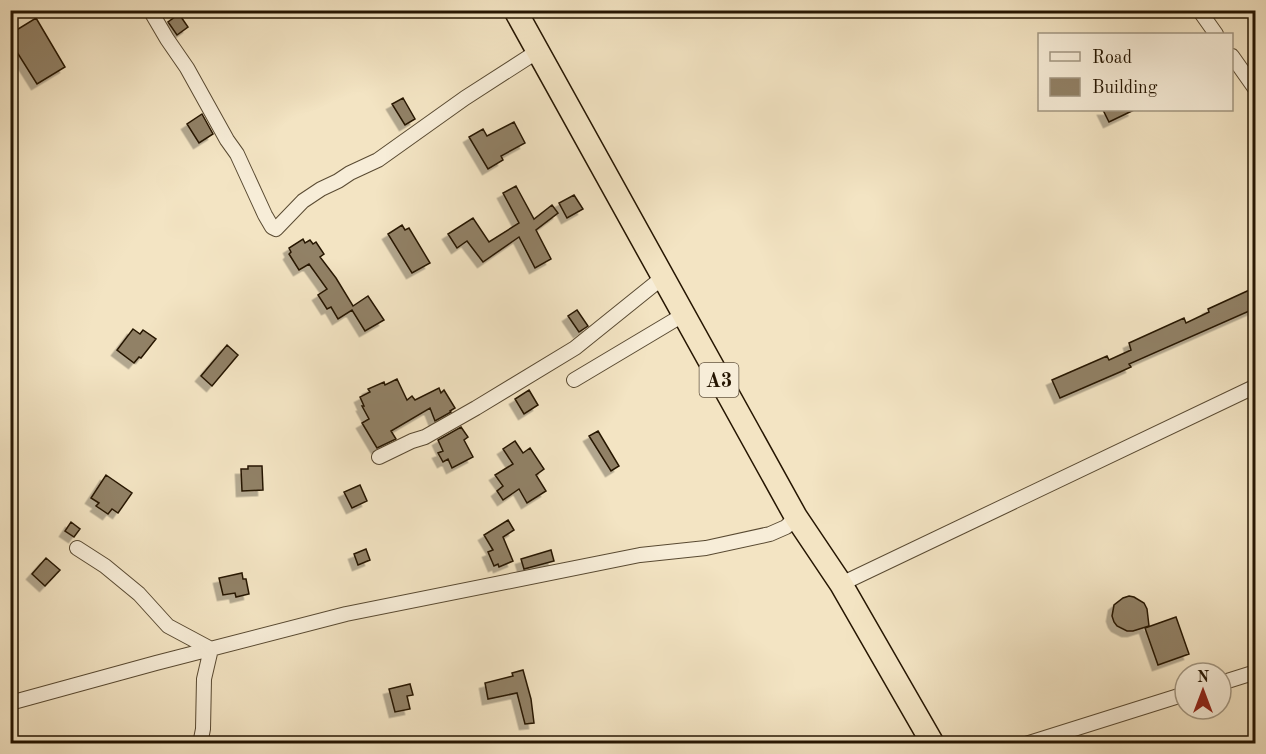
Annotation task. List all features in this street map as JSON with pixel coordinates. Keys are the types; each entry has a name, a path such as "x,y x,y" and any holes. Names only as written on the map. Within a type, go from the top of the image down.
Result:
{"highway":[{"name":"A3","path":"515,10 796,517 841,584 933,744"}],"street":[{"path":"150,10 237,153 265,214 272,227 276,229 303,201 350,173 378,160 465,98 538,51"},
{"path":"1199,10 1215,33"},
{"path":"1233,57 1256,90"},
{"path":"379,458 425,437 574,348 662,278"},
{"path":"574,380 683,315"},
{"path":"841,584 1256,386"},
{"path":"10,703 346,614 532,575 640,555 706,548 777,532 796,517"},
{"path":"77,548 105,566 139,594 168,626 211,649"},
{"path":"200,744 203,729 204,680 211,649"},
{"path":"1233,679 1256,672"},
{"path":"1026,744 1173,698"}],"building":[{"path":"179,14 188,27 177,35 168,22"},
{"path":"36,18 65,67 37,84 10,41 10,34"},
{"path":"403,98 415,119 405,125 392,104"},
{"path":"1104,111 1132,111 1109,122"},
{"path":"202,114 213,134 199,143 187,124"},
{"path":"514,122 525,143 501,156 503,160 488,169 469,137 483,129 487,136"},
{"path":"516,186 534,219 552,205 558,213 536,230 551,259 535,268 519,237 483,262 467,241 457,248 448,234 473,218 489,242 519,223 503,193"},
{"path":"574,195 583,209 567,218 559,203"},
{"path":"402,225 405,230 409,228 430,263 412,273 388,234"},
{"path":"303,239 305,243 310,240 313,244 316,242 324,254 320,257 353,306 368,296 384,320 365,331 352,310 338,319 331,307 327,309 318,295 327,289 309,264 299,270 289,254 291,252 289,248"},
{"path":"1256,287 1256,308 1129,364 1131,367 1060,398 1052,380 1107,356 1109,360 1131,350 1129,343 1184,318 1186,323 1209,312 1208,309"},
{"path":"577,310 588,326 579,332 568,316"},
{"path":"133,329 140,334 143,330 156,339 134,363 117,350"},
{"path":"227,345 238,355 212,386 201,376"},
{"path":"397,379 407,400 412,396 415,400 439,388 441,393 444,390 455,408 435,421 430,408 391,431 396,439 377,448 362,423 369,419 360,397 370,392 368,389"},
{"path":"529,390 538,405 524,414 515,399"},
{"path":"461,427 468,437 464,440 473,457 452,468 448,459 443,462 438,453 443,451 438,440"},
{"path":"598,431 619,466 611,471 589,436"},
{"path":"515,441 523,453 530,448 544,469 536,475 546,491 527,503 519,489 503,500 497,491 503,486 495,475 513,464 503,449"},
{"path":"248,466 262,466 263,490 242,491 241,469 248,469"},
{"path":"106,475 132,493 118,513 112,509 108,514 96,506 99,503 91,498"},
{"path":"360,485 367,501 352,508 344,492"},
{"path":"508,520 514,530 503,537 513,561 499,567 498,564 494,566 488,552 493,550 484,535"},
{"path":"71,522 80,529 74,537 65,531"},
{"path":"366,549 370,560 358,565 354,554"},
{"path":"551,550 554,561 524,569 521,559"},
{"path":"46,558 60,570 45,586 32,574"},
{"path":"242,573 243,579 246,579 249,594 236,597 235,593 223,595 219,578"},
{"path":"1129,596 1144,603 1149,626 1127,631 1114,622 1112,616 1114,605"},
{"path":"1176,617 1189,654 1158,665 1145,628"},
{"path":"523,670 531,699 534,723 525,724 517,693 488,699 485,683 513,676 512,673"},
{"path":"410,684 413,695 407,696 410,709 395,712 389,689"}]}
